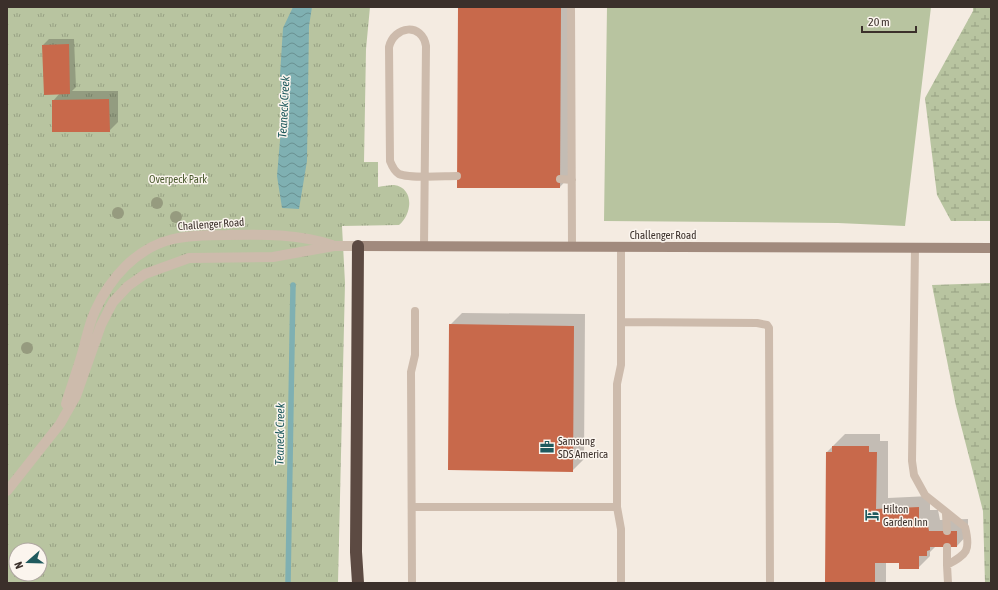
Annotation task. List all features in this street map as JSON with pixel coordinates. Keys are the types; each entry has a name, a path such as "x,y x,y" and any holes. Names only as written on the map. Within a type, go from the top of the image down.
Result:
{"highway":[{"path":"358,246 356,552 358,583"}],"main road":[{"name":"Challenger Road","path":"358,246 991,248"}],"street":[{"name":"Challenger Road","path":"60,424 97,306 110,282 121,270 143,252 172,239 202,235 250,234 296,236 312,238 334,246"},
{"name":"Challenger Road","path":"7,491 60,424 76,396 101,326 113,302 128,286 145,274 176,261 189,258 273,256 334,246 358,246"}],"lane":[{"path":"571,7 572,247"},
{"path":"424,246 425,176 426,46 422,35 414,30 408,30 397,34 392,38 389,47 390,161 394,170 400,175 425,176 457,176"},
{"path":"560,180 572,180"},
{"path":"621,247 621,365 617,384 617,507 621,529 621,583"},
{"path":"915,248 912,461 914,475 918,486 925,495 946,514 965,527 967,550 965,554 947,565"},
{"path":"412,583 411,372 415,355 415,311"},
{"path":"621,322 757,323 766,325 769,328 770,583"},
{"path":"412,507 617,507"},
{"path":"946,514 947,530"},
{"path":"946,547 948,583"}],"green space":[{"name":"Overpeck Park","path":"7,7 370,7 366,49 364,162 378,162 378,187 394,185 401,187 408,196 409,209 407,215 399,225 342,226 345,283 338,583 7,583"},
{"path":"607,7 931,7 905,226 838,223 604,221"},
{"path":"973,7 991,7 991,221 951,221 937,195 925,98 973,11"},
{"path":"991,283 991,583 985,583 983,511 956,406 932,285"}],"water":[{"path":"293,7 312,7 309,26 307,161 299,209 282,208 277,176 282,117 280,75 283,28"}],"building":[{"path":"458,7 561,7 560,188 457,188"},
{"path":"69,44 70,94 44,95 42,45"},
{"path":"109,99 110,132 52,132 52,100"},
{"path":"449,324 574,326 573,472 448,470"},
{"name":"Hilton Garden Inn","path":"832,446 869,446 869,452 877,452 876,509 919,507 919,521 927,521 929,531 957,531 957,547 930,547 930,550 927,551 927,556 919,556 919,569 899,569 899,563 875,563 875,583 825,583 826,452 832,452"}],"waterway":[{"name":"Teaneck Creek","path":"288,583 293,285"}],"place":[{"name":"Samsung SDS America","path":"547,447"},
{"name":"Hilton Garden Inn","path":"872,515"}]}
